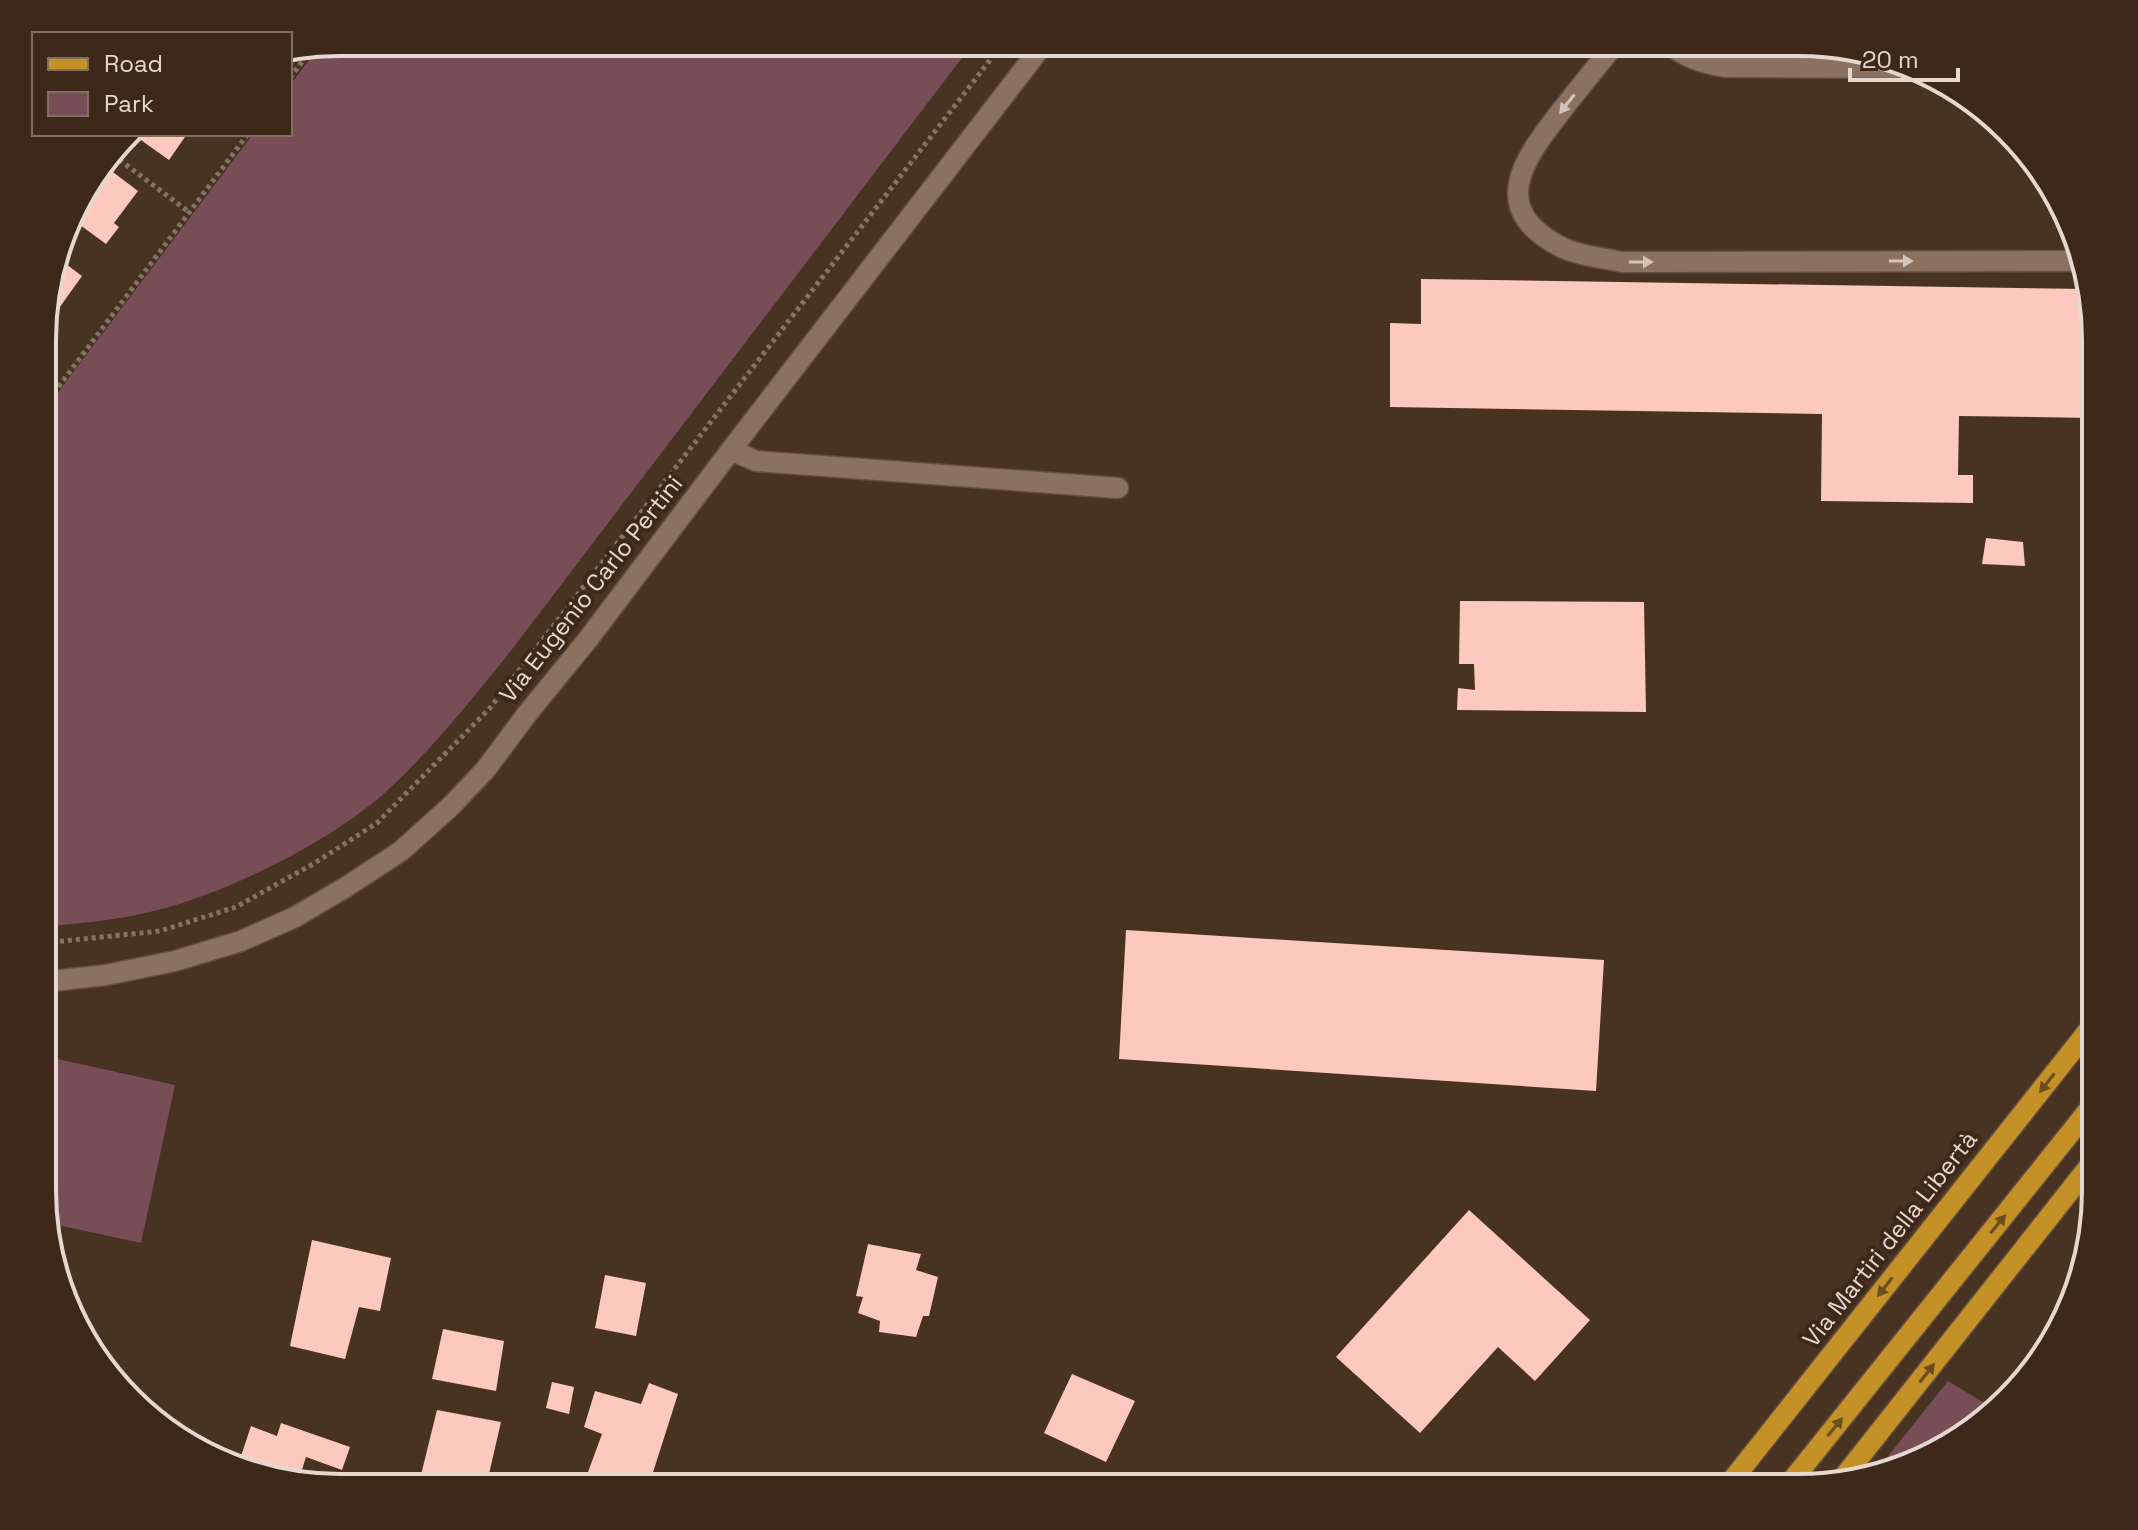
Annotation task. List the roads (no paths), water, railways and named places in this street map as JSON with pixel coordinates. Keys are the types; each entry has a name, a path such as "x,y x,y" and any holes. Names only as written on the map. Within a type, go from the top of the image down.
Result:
{"main road":[{"name":"Via Martiri della Libertà","path":"1737,1474 2082,1039"},
{"path":"1797,1474 2082,1118"},
{"path":"1850,1470 2082,1175"}],"street":[{"name":"Via Eugenio Carlo Pertini","path":"57,981 106,975 175,961 241,941 295,917 346,887 401,851 451,806 486,769 589,638 1034,56"},
{"path":"1605,57 1531,149 1517,185 1521,210 1535,231 1566,249 1622,262 2071,261"},
{"path":"1687,57 1700,63 1725,67 1878,68"},
{"path":"731,450 756,461 1118,488"}]}
